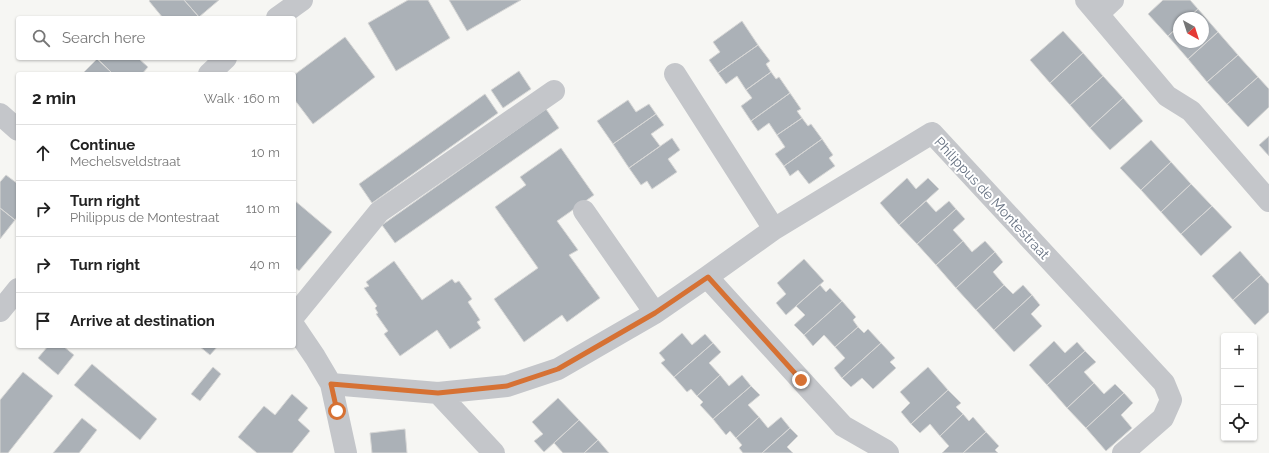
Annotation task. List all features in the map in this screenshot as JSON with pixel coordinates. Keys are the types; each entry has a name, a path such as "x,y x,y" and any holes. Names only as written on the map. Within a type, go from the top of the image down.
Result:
{"street":[{"path":"280,16 302,0"},
{"path":"1099,5 1167,96 1191,111 1269,201"},
{"path":"211,72 224,60"},
{"path":"675,74 774,229"},
{"path":"296,314 379,212 554,91"},
{"path":"0,114 16,128"},
{"name":"Philippus de Montestraat","path":"331,384 438,393 507,386 558,369 655,313 774,229 932,133 1164,383 1171,400 1163,418 1123,453"},
{"path":"584,211 655,313"},
{"path":"708,277 843,426 888,453"},
{"path":"0,311 16,291"},
{"path":"296,329 331,384 346,453"},
{"path":"438,393 494,453"}],"building":[{"path":"184,0 198,16 161,16 149,1"},
{"path":"184,0 219,0 200,16 198,16"},
{"path":"408,0 428,0 450,38 396,71 368,23"},
{"path":"449,0 521,0 467,31"},
{"path":"1163,0 1190,0 1198,9 1195,12 1173,12 1173,31 1168,36 1148,14"},
{"path":"742,21 758,45 718,73 709,60 720,52 713,42"},
{"path":"1209,22 1218,32 1209,40"},
{"path":"1063,31 1083,53 1050,83 1030,60"},
{"path":"1173,31 1173,42 1168,36"},
{"path":"1218,32 1238,55 1207,82 1188,59 1200,48 1209,48 1209,40"},
{"path":"345,37 375,77 313,124 296,102 296,74"},
{"path":"758,45 770,61 766,64 771,72 746,90 737,76 726,84 718,73"},
{"path":"1178,48 1200,48 1188,59"},
{"path":"1083,53 1103,76 1070,105 1050,83"},
{"path":"1238,55 1258,77 1227,104 1207,82"},
{"path":"96,60 98,60 111,72 84,72"},
{"path":"99,60 140,60 148,67 144,72 111,72"},
{"path":"519,71 531,89 503,108 491,90"},
{"path":"771,72 776,79 779,77 790,93 751,121 741,106 752,98 746,90"},
{"path":"1103,76 1123,98 1090,128 1070,105"},
{"path":"1258,77 1269,89 1269,107 1248,127 1227,104"},
{"path":"790,93 801,109 797,111 802,118 777,135 769,123 758,131 751,121"},
{"path":"485,94 498,113 372,203 359,184"},
{"path":"1123,98 1143,121 1110,150 1090,128"},
{"path":"628,100 636,112 649,104 656,114 613,144 597,121"},
{"path":"546,109 559,128 395,243 382,225"},
{"path":"656,114 664,125 651,134 660,146 629,168 613,144"},
{"path":"802,118 808,126 811,124 822,139 784,166 775,154 785,147 777,135"},
{"path":"1269,136 1269,156 1259,145"},
{"path":"672,138 680,150 668,159 677,172 652,189 647,181 641,185 629,168"},
{"path":"822,139 833,155 829,158 835,166 809,184 798,170 790,176 784,166"},
{"path":"1151,140 1171,162 1141,190 1120,168"},
{"path":"561,148 594,195 557,221 578,250 569,255 600,298 567,322 562,315 524,342 494,299 538,268 495,207 526,185 520,177"},
{"path":"1171,162 1191,184 1161,212 1141,190"},
{"path":"6,175 16,182 15,220 0,208 0,182"},
{"path":"907,178 916,189 928,178 939,189 899,225 880,203"},
{"path":"1191,184 1212,206 1181,234 1161,212"},
{"path":"926,201 936,212 949,201 956,209 917,244 899,225"},
{"path":"296,202 332,232 299,271 296,269"},
{"path":"1212,206 1232,227 1201,256 1181,234"},
{"path":"0,208 15,220 0,239"},
{"path":"956,209 965,219 953,230 963,241 936,265 917,244"},
{"path":"963,241 972,252 985,241 995,252 956,288 936,265"},
{"path":"1240,251 1261,275 1233,300 1212,276"},
{"path":"995,252 1003,262 993,272 1004,285 976,310 956,288"},
{"path":"804,259 824,281 786,315 776,303 786,294 777,283"},
{"path":"394,261 422,300 452,279 455,283 459,281 472,299 468,302 480,320 477,322 481,328 450,349 437,330 400,356 384,334 388,331 376,314 378,313 375,308 377,306 364,288 369,286 366,282"},
{"path":"1261,275 1269,284 1269,312 1255,325 1233,300"},
{"path":"820,285 826,292 830,288 842,301 804,335 794,325 805,315 796,306"},
{"path":"1004,285 1013,294 1023,285 1032,295 994,330 976,310"},
{"path":"1032,295 1040,305 1031,314 1042,326 1014,352 994,330"},
{"path":"842,301 856,317 853,320 858,327 835,347 824,335 813,346 804,335"},
{"path":"858,327 864,333 868,329 881,343 842,378 834,368 845,358 835,347"},
{"path":"682,333 692,345 705,334 713,343 674,377 661,363 665,360 659,353"},
{"path":"1054,341 1065,353 1077,342 1085,351 1047,385 1029,365"},
{"path":"713,343 721,352 709,363 720,375 697,396 691,389 687,392 674,377"},
{"path":"881,343 895,358 890,362 896,368 873,389 862,378 851,387 842,378"},
{"path":"46,348 65,348 74,355 58,375 38,358"},
{"path":"201,348 216,348 210,355"},
{"path":"1085,351 1096,362 1084,372 1094,383 1067,408 1047,385"},
{"path":"92,364 157,419 140,440 74,385"},
{"path":"213,367 221,374 200,401 191,394"},
{"path":"928,367 948,390 911,424 901,412 910,403 900,392"},
{"path":"23,372 53,396 8,453 0,453 0,400"},
{"path":"720,375 729,386 742,375 751,386 713,419 700,405 703,402 697,396"},
{"path":"1094,383 1104,394 1115,384 1124,393 1086,428 1067,408"},
{"path":"751,386 760,395 748,405 759,417 736,438 730,431 726,435 713,419"},
{"path":"948,390 961,403 956,407 963,414 940,436 930,424 920,433 911,424"},
{"path":"1124,393 1133,403 1121,415 1132,428 1106,451 1086,428"},
{"path":"292,394 308,408 298,420 310,431 292,453 257,453 238,437 264,406 275,415"},
{"path":"558,398 579,420 544,452 534,441 543,434 532,422"},
{"path":"963,414 969,421 973,417 986,432 963,453 942,453 949,446 940,436"},
{"path":"759,417 768,428 781,417 790,428 762,453 743,453 739,448 742,445 736,438"},
{"path":"82,418 97,430 79,453 53,453"},
{"path":"579,420 598,440 584,453 563,453 554,443"},
{"path":"790,428 798,436 787,447 793,453 762,453"},
{"path":"405,429 407,453 372,453 370,433"},
{"path":"986,432 999,446 995,450 998,453 963,453"},
{"path":"598,440 609,453 584,453"}],"route":[{"path":"337,411 331,384 438,393 507,386 558,369 655,313 708,277 801,380"}]}
